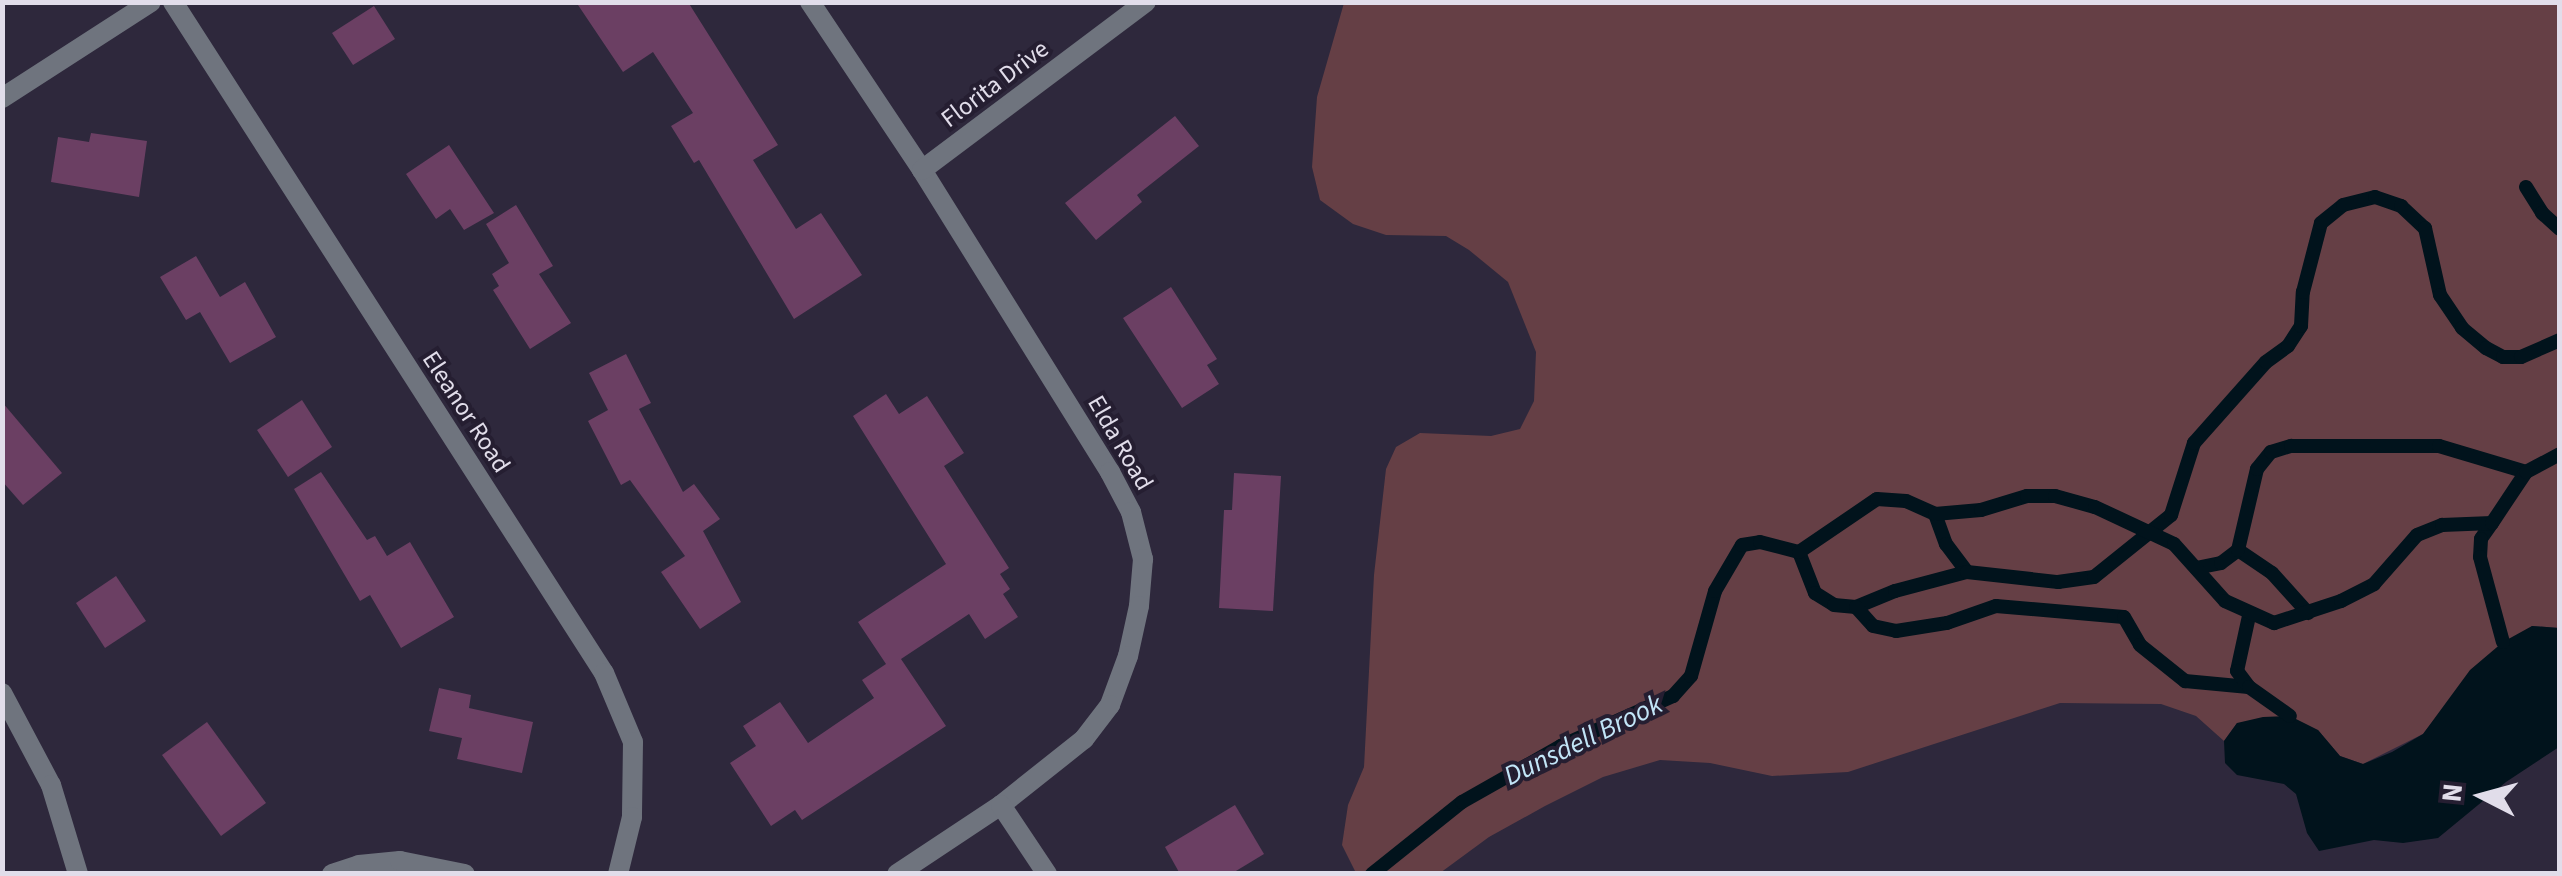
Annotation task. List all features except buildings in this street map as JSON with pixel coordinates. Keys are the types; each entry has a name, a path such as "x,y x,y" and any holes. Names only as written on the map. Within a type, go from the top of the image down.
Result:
{"street":[{"path":"2,98 151,2"},
{"name":"Eleanor Road","path":"173,2 604,673 634,742 632,816 618,874"},
{"name":"Elda Road","path":"810,2 922,170 1110,472 1131,512 1143,559 1140,606 1110,705 1084,739 1002,805 897,874"},
{"name":"Florita Drive","path":"922,170 1146,2"},
{"path":"2,693 52,785 78,874"},
{"path":"1002,805 1047,874"},
{"path":"332,874 400,861 466,874"}],"shaded area":[{"path":"1344,3 2559,3 2559,628 2532,626 2445,706 2423,734 2363,764 2340,756 2318,730 2237,723 2224,741 2196,716 2161,704 2060,703 1848,772 1772,776 1710,763 1660,760 1603,777 1545,806 1489,837 1440,873 1356,873 1342,845 1348,805 1364,767 1374,575 1386,469 1396,447 1420,433 1491,436 1520,429 1534,401 1536,352 1508,282 1469,250 1446,236 1386,235 1353,224 1320,200 1312,167 1317,97"}],"water":[{"path":"2532,626 2559,628 2559,747 2506,782 2438,838 2403,843 2374,840 2319,851 2307,833 2296,794 2284,784 2237,775 2225,763 2224,741 2237,723 2263,717 2290,716 2318,730 2340,756 2363,764 2392,752 2423,734 2470,670 2503,642"}],"waterway":[{"path":"2526,187 2542,213 2560,229"},
{"path":"1799,552 1815,593 1834,605 1856,607 1895,591 1967,572 2058,582 2094,577 2171,515 2194,443 2266,362 2288,346 2301,326 2303,292 2321,223 2343,205 2375,197 2401,206 2425,228 2440,295 2462,328 2486,348 2503,357 2521,357 2560,340"},
{"path":"2196,568 2221,563 2238,550 2257,469 2271,452 2291,446 2439,446 2526,472"},
{"name":"Dunsdell Brook","path":"1372,874 1462,802 1561,746 1673,696 1691,676 1715,591 1742,545 1760,542 1799,552 1877,499 1906,501 1935,514 1981,510 2027,496 2055,496 2095,507 2174,544 2225,601 2274,623 2341,601 2374,584 2417,535 2442,525 2492,523 2526,472 2560,454"},
{"path":"1935,514 1946,544 1967,572"},
{"path":"2492,523 2481,539 2480,557 2503,642"},
{"path":"2238,550 2272,573 2308,613"},
{"path":"1856,607 1873,626 1896,631 1947,623 1996,606 2124,617 2140,645 2185,681 2249,687"},
{"path":"2249,616 2237,671 2249,687 2290,716"}]}
